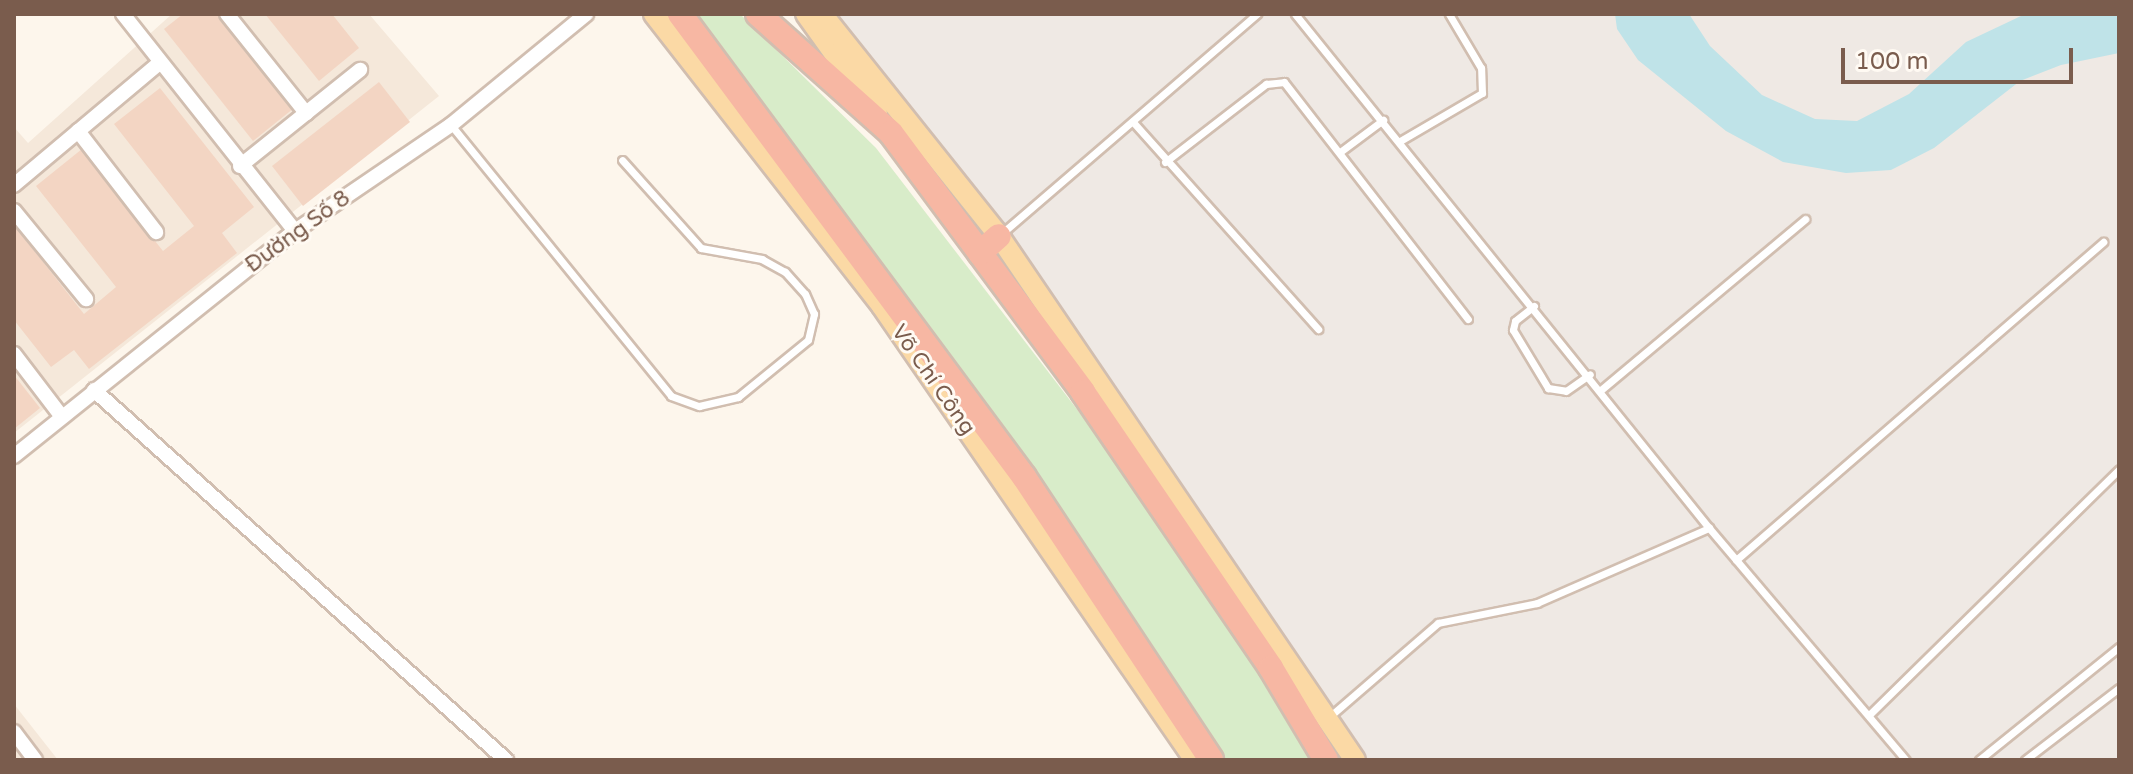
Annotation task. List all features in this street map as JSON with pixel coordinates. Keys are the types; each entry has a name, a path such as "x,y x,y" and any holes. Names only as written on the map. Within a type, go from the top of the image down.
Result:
{"highway":[{"name":"Võ Chí Công","path":"680,14 1024,477 1211,760"},
{"path":"758,14 891,133 1101,418 1271,668 1326,760"},
{"path":"980,253 999,236"}],"main road":[{"name":"Võ Chí Công","path":"654,14 882,306 1195,760"},
{"path":"806,14 891,133"},
{"path":"822,14 999,236 1329,717 1355,760"}],"street":[{"path":"123,14 158,64 295,231"},
{"path":"227,14 306,113"},
{"name":"Đường Số 8","path":"14,456 295,231 451,125 586,14"},
{"path":"17,176 78,131 158,64"},
{"path":"240,166 360,70"},
{"path":"78,131 156,232"},
{"path":"14,211 86,299"},
{"path":"14,354 62,417"},
{"path":"94,390 506,760"},
{"path":"14,732 35,760"}],"lane":[{"path":"999,236 1257,14"},
{"path":"1295,14 1590,374 1709,528 1906,760"},
{"path":"1400,141 1482,93 1481,68 1449,14"},
{"path":"1165,162 1276,81 1291,90 1468,319"},
{"path":"1340,152 1383,120"},
{"path":"1133,122 1165,162 1318,329"},
{"path":"451,125 671,396 699,406 738,397 808,340 814,314 805,294 785,272 762,259 701,248 622,160"},
{"path":"1602,389 1805,219"},
{"path":"1736,560 2103,242"},
{"path":"1534,306 1515,321 1513,330 1548,388 1566,391 1590,374"},
{"path":"1870,714 2119,469"},
{"path":"1329,717 1438,623 1537,603 1709,528"},
{"path":"1979,760 2119,647"},
{"path":"2025,760 2119,688"}],"shaded area":[{"path":"172,14 369,14 439,96 14,433 14,127 28,143"},
{"path":"833,14 2119,14 2119,760 1368,760 987,201"},
{"path":"14,704 58,760 14,760"}],"green space":[{"path":"697,14 740,14 876,148 1166,525 1319,760 1225,760 758,109"}],"water":[{"path":"1615,14 1689,14 1710,46 1762,95 1815,119 1857,121 1909,94 1966,42 2021,16 2119,14 2119,53 2061,65 2020,81 1934,148 1891,170 1846,173 1783,162 1726,131 1638,60 1617,29"}],"building":[{"path":"183,14 218,14 294,108 253,141 164,29"},
{"path":"265,14 332,14 359,48 319,81"},
{"path":"379,82 410,122 303,206 272,166"},
{"path":"160,88 254,207 222,233 237,253 89,369 74,350 51,367 14,320 14,225 84,314 116,287 36,186 82,149 163,251 194,226 114,124"},
{"path":"14,375 40,408 14,429"}]}
